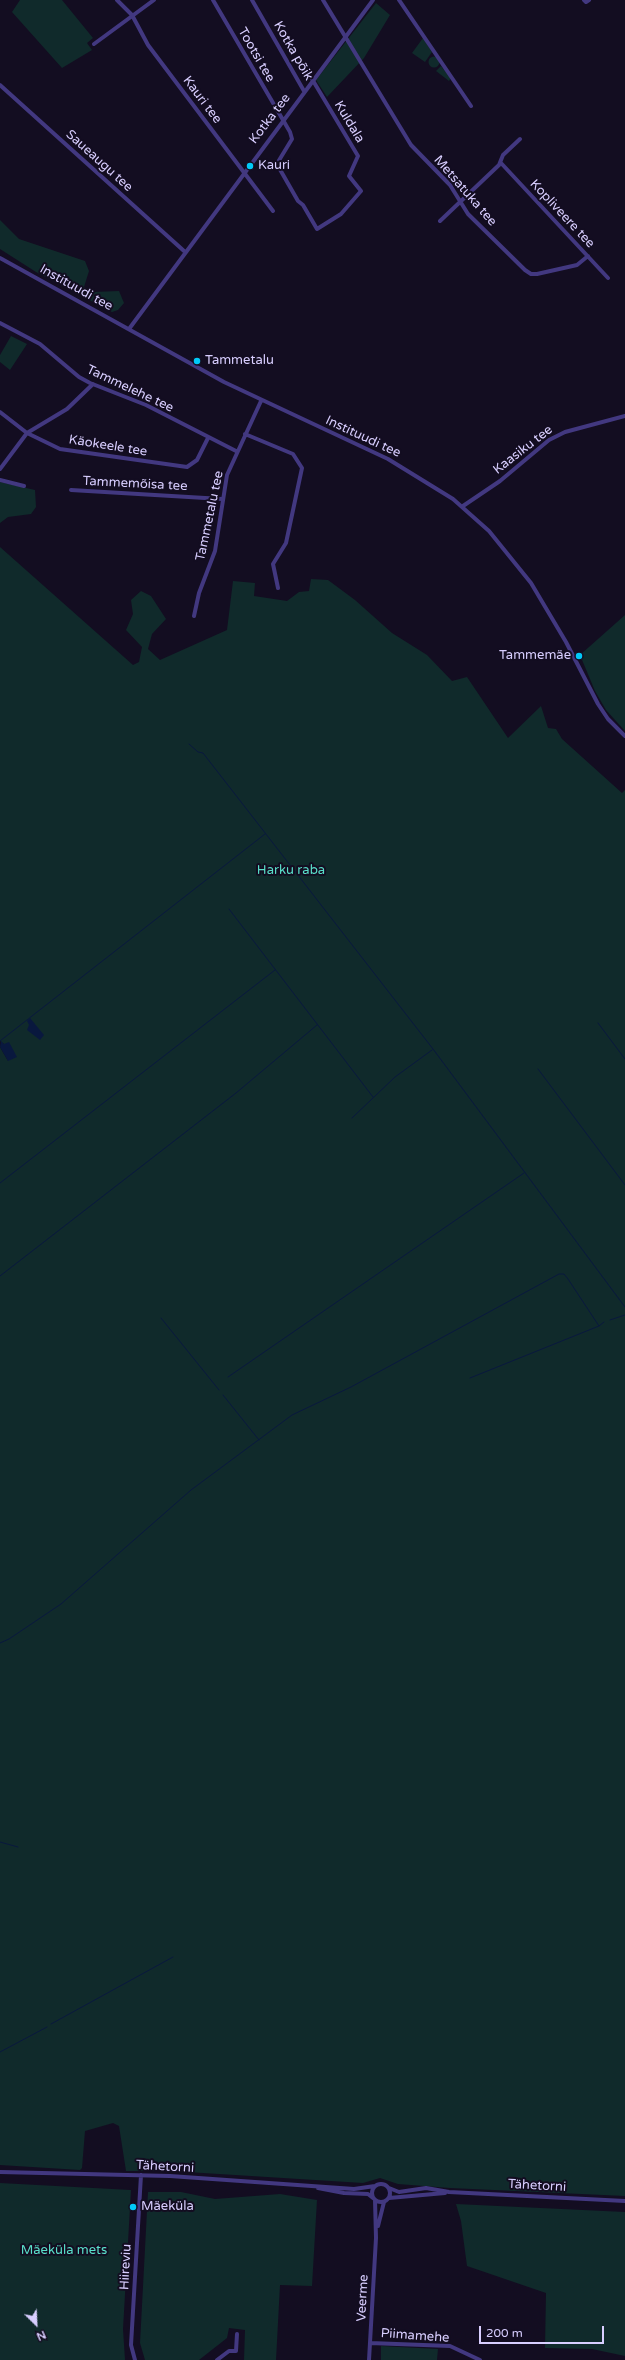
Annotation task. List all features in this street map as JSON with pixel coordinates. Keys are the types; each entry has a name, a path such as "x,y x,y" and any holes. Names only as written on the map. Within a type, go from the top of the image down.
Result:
{"street":[{"name":"Kauri tee","path":"117,0 132,15 148,45 273,211"},
{"path":"94,44 154,0"},
{"name":"Tootsi tee","path":"213,0 292,139 278,162 278,166 298,201 304,206 317,229 341,214 359,195 360,188 349,176"},
{"name":"Kotka põik","path":"252,0 304,91"},
{"name":"Metsatuka tee","path":"323,0 411,145 450,185 468,214 531,274 577,265 588,256"},
{"name":"Kotka tee","path":"129,329 184,251 344,36 373,0"},
{"path":"399,0 471,106"},
{"path":"584,0 586,2 589,0"},
{"name":"Kuldala","path":"312,79 358,156 349,176"},
{"name":"Saueaugu tee","path":"0,86 184,251"},
{"path":"440,221 501,163 503,155 520,139"},
{"name":"Kopliveere tee","path":"501,163 608,278"},
{"name":"Instituudi tee","path":"0,258 261,401 388,459 420,477 463,506 502,546 531,583 566,642 598,704 611,723 625,736"},
{"name":"Tammelehe tee","path":"0,323 40,344 79,377 146,405 236,451"},
{"path":"0,469 26,432 67,409 93,384"},
{"name":"Tammetalu tee","path":"194,616 199,593 215,551 227,475 236,451 261,401"},
{"name":"Käokeele tee","path":"0,412 26,432 60,449 187,467 197,460 208,438"},
{"name":"Kaasiku tee","path":"463,506 500,481 549,440 565,432 625,416"},
{"path":"245,434 293,454 299,461 301,476 286,543 273,564 278,588"},
{"path":"0,480 24,486"},
{"name":"Tammemõisa tee","path":"71,490 222,499"},
{"name":"Tähetorni","path":"0,2169 14,2172"},
{"name":"Tähetorni","path":"0,2172 141,2175 354,2189 374,2186"},
{"name":"Hiireviu","path":"135,2360 131,2345 141,2175"},
{"path":"382,2183 389,2188 389,2198 384,2202 374,2199 372,2192 374,2186 382,2183"},
{"name":"Tähetorni","path":"314,2186 344,2193 368,2194 374,2199"},
{"name":"Tähetorni","path":"389,2188 400,2192 426,2188 449,2192 625,2201"},
{"name":"Tähetorni","path":"389,2198 449,2192"},
{"name":"Veerme","path":"369,2360 376,2238 374,2199"},
{"name":"Veerme","path":"376,2238 384,2202"},
{"path":"218,2360 230,2351 236,2351 237,2334"},
{"name":"Piimamehe","path":"370,2343 450,2346 480,2360"}],"green space":[{"path":"20,0 62,0 93,38 87,43 92,50 62,68 12,12"},
{"path":"376,3 390,15 364,58 327,97 316,80"},
{"path":"423,38 432,52 425,62 412,53"},
{"path":"432,57 436,57 438,58 438,66 432,67 429,64 429,60"},
{"path":"441,66 451,78 449,81 436,71"},
{"path":"0,220 19,239 85,261 89,271 84,287 93,292 119,291 124,303 118,310 112,312 36,272 0,249"},
{"path":"11,336 27,344 10,370 0,362 0,355"},
{"path":"0,482 35,490 36,507 31,514 8,517 0,523"},
{"name":"Harku raba","path":"0,547 133,665 139,662 142,647 126,630 133,614 131,600 141,591 151,596 166,619 152,634 148,649 160,660 227,630 233,581 255,583 254,596 287,601 299,592 309,591 311,579 328,580 355,600 392,633 427,655 452,681 467,677 508,738 541,706 548,728 556,729 562,739 622,793 625,790 625,2196 450,2188 398,2184 380,2178 363,2183 171,2171 126,2171 119,2126 113,2123 85,2131 82,2168 80,2170 0,2165 0,1047 8,1061 4,1044 0,1041"},
{"path":"625,615 625,731 606,710 595,691 580,655"},
{"name":"Mäeküla mets","path":"0,2183 131,2190 123,2329 125,2360 0,2360"},
{"path":"148,2192 181,2192 215,2199 280,2194 317,2200 312,2286 280,2285 276,2360 244,2360 245,2330 229,2328 227,2338 199,2360 145,2360 140,2343"},
{"path":"456,2204 625,2212 625,2356 592,2349 545,2348 546,2293 467,2266 461,2221"},
{"path":"381,2346 438,2349 437,2360 381,2360"}],"water":[{"path":"30,1018 44,1035 40,1040 27,1030 29,1025 27,1021"},
{"path":"1,1041 4,1044 9,1042 17,1057 8,1061 0,1047"}],"waterway":[{"path":"189,744 198,752 203,753 433,1049 625,1307"},
{"path":"0,1041 265,834"},
{"path":"229,909 373,1097"},
{"path":"0,1183 275,970"},
{"path":"598,1023 625,1059"},
{"path":"0,1276 236,1093 317,1025"},
{"path":"352,1118 395,1077 432,1050"},
{"path":"538,1069 625,1185"},
{"path":"228,1377 524,1173"},
{"path":"0,1643 9,1639 61,1604 191,1490 292,1415 351,1387 559,1274 564,1274 568,1279 599,1326 604,1322"},
{"path":"610,1320 625,1315"},
{"path":"161,1318 219,1390"},
{"path":"470,1378 599,1326"},
{"path":"223,1395 259,1440"},
{"path":"0,1842 18,1847"},
{"path":"51,2024 173,1957"},
{"path":"0,2052 47,2027"}],"place":[{"name":"Kauri","path":"250,166"},
{"name":"Tammetalu","path":"197,361"},
{"name":"Tammemäe","path":"579,656"},
{"name":"Mäeküla","path":"133,2207"}]}
